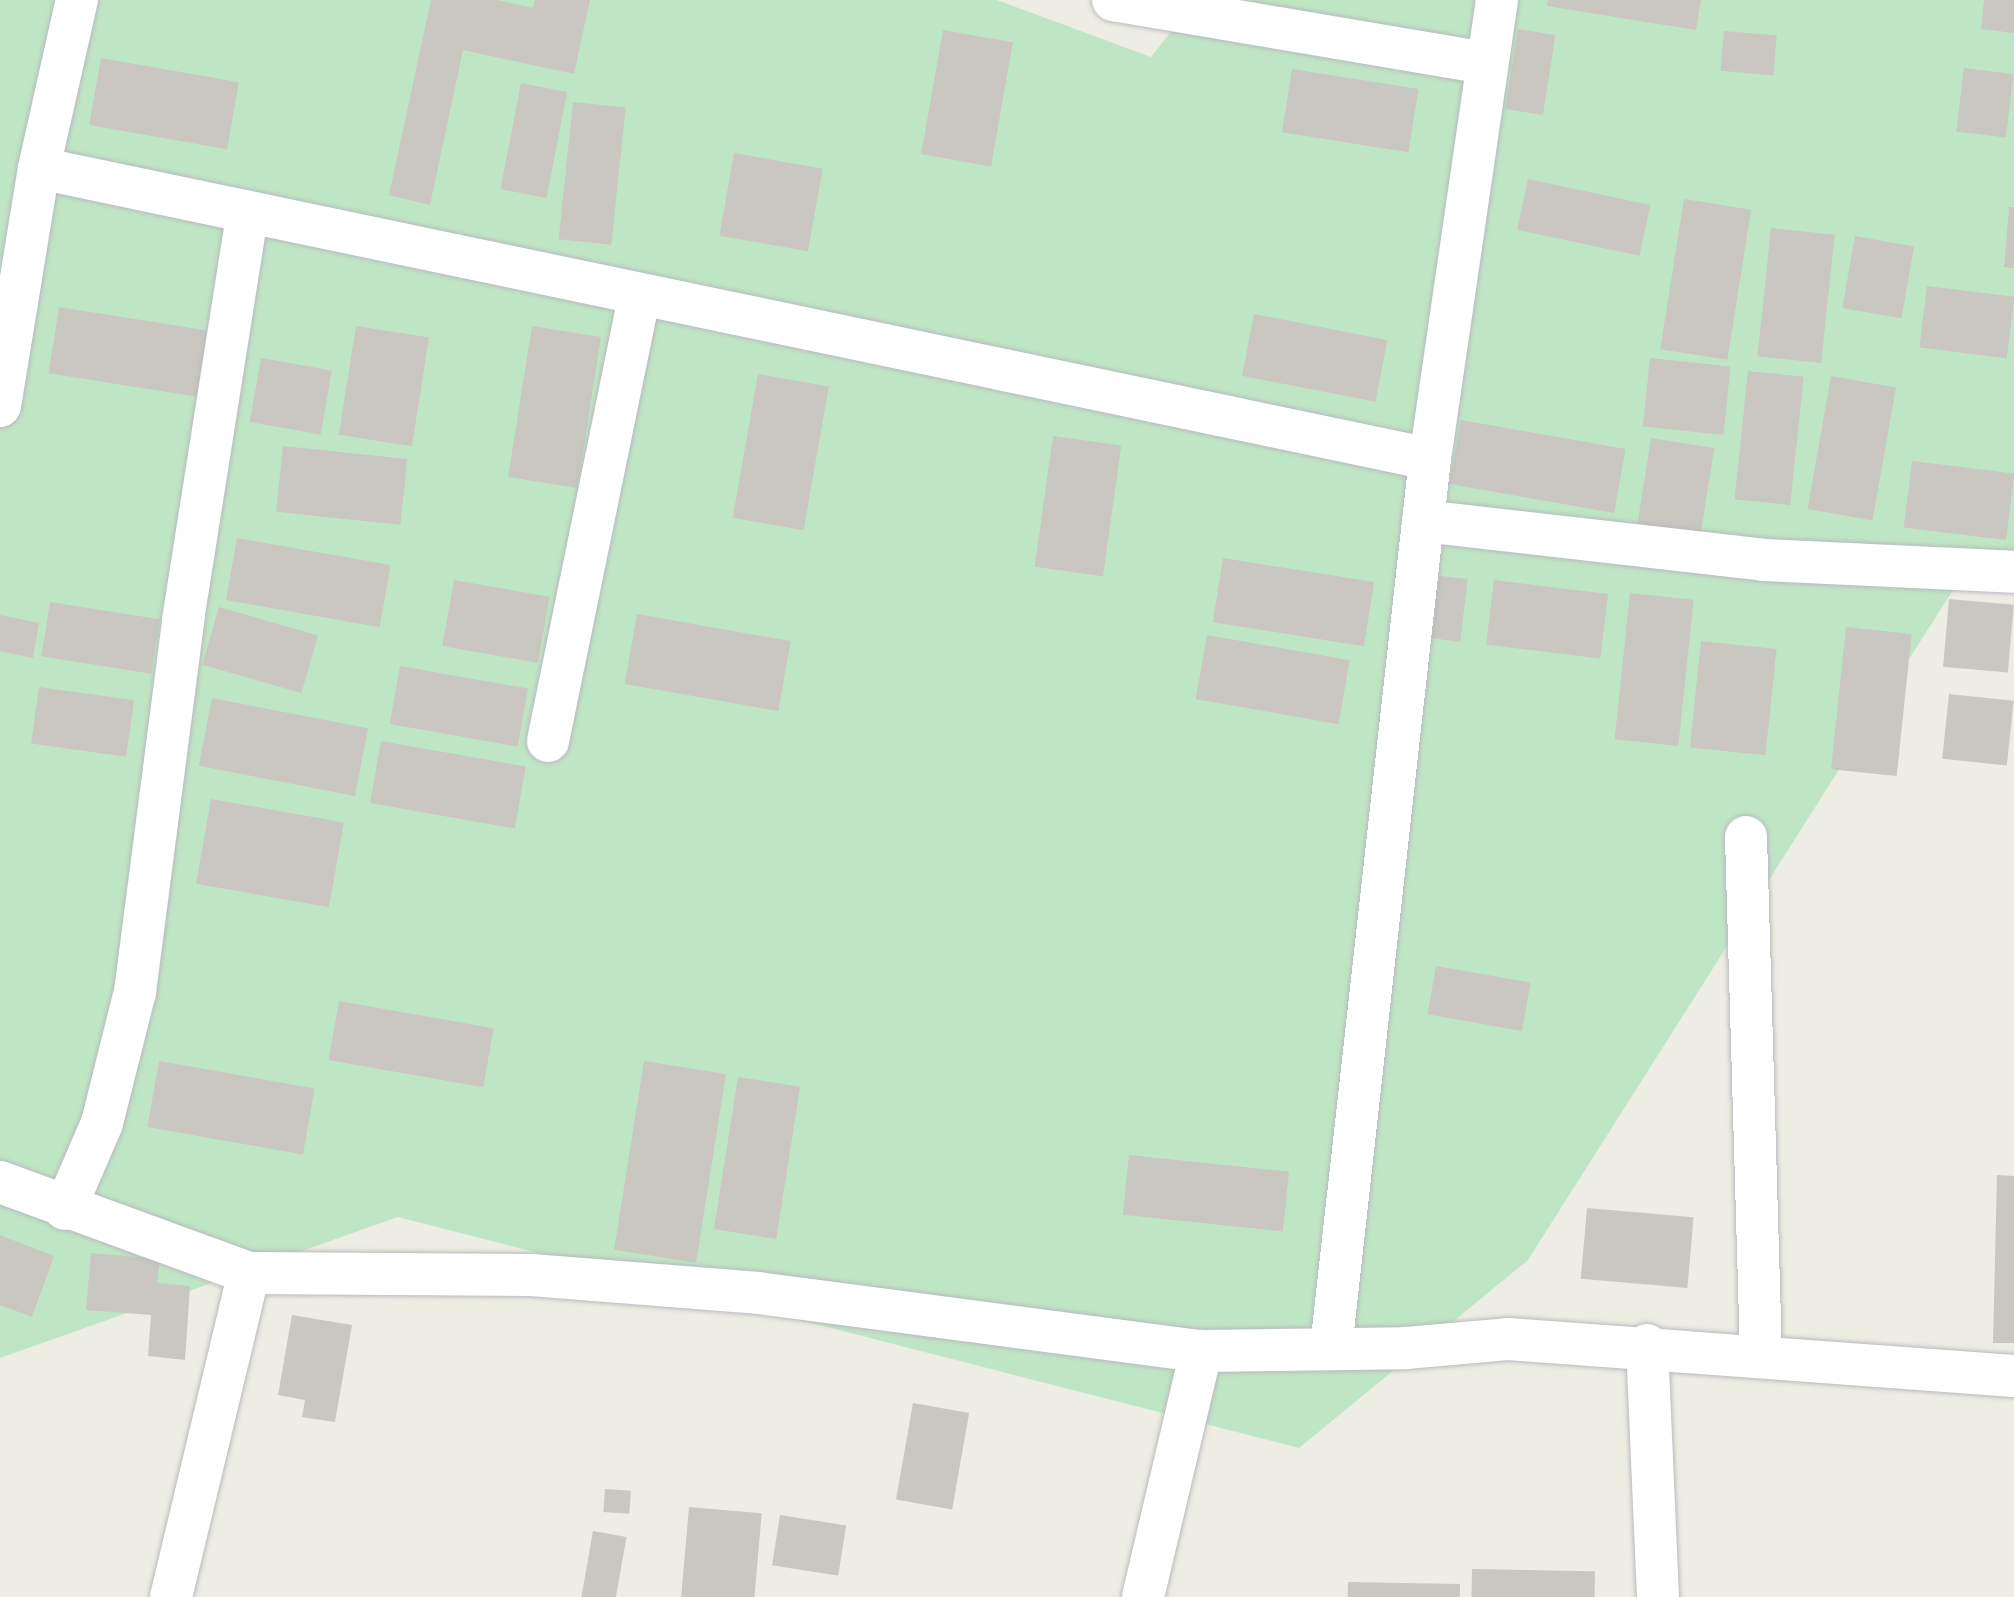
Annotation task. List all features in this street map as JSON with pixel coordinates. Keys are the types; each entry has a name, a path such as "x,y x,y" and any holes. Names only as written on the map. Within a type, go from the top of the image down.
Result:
{"street":[{"path":"0,406 39,168 77,0"},
{"path":"1113,0 1484,63"},
{"path":"1331,1348 1430,459 1484,63 1497,0"},
{"path":"39,168 247,215 1430,459"},
{"path":"65,1209 102,1123 135,992 183,620 247,215"},
{"path":"548,741 639,297"},
{"path":"1423,521 1764,560 2014,572"},
{"path":"1746,837 1761,1355"},
{"path":"0,1182 65,1209 249,1273 531,1275 652,1285 1201,1351 1508,1339 1647,1345 2014,1376"},
{"path":"171,1597 249,1273"},
{"path":"1647,1345 1658,1597"},
{"path":"1143,1597 1201,1351"}],"green space":[{"path":"0,0 997,0 1151,57 1196,0 2014,0 2014,560 1970,563 1528,1260 1299,1448 398,1217 0,1358"}],"building":[{"path":"431,0 497,0 533,8 535,0 590,0 574,74 463,50 430,205 389,195"},
{"path":"1548,0 1701,0 1696,30 1547,6"},
{"path":"1984,0 2014,0 2014,33 1981,29"},
{"path":"1518,29 1556,35 1543,115 1505,109"},
{"path":"943,30 1013,42 991,166 921,154"},
{"path":"1724,31 1777,36 1773,75 1721,71"},
{"path":"101,58 239,82 227,149 89,125"},
{"path":"1964,68 2014,74 2006,138 1956,132"},
{"path":"1292,69 1418,89 1408,152 1282,132"},
{"path":"521,83 567,92 547,198 500,189"},
{"path":"573,102 626,108 611,245 559,239"},
{"path":"734,153 823,169 808,251 719,236"},
{"path":"1528,179 1650,205 1639,256 1517,230"},
{"path":"1684,199 1751,210 1727,360 1660,349"},
{"path":"2009,207 2014,207 2014,268 2004,267"},
{"path":"1771,228 1835,235 1821,363 1758,356"},
{"path":"1855,236 1914,246 1901,318 1842,308"},
{"path":"1927,286 2014,297 2007,358 1919,348"},
{"path":"59,307 209,331 199,397 49,373"},
{"path":"1254,314 1388,340 1375,402 1242,376"},
{"path":"356,326 429,338 412,446 339,435"},
{"path":"532,326 601,337 577,488 508,477"},
{"path":"261,358 332,371 321,435 250,422"},
{"path":"1650,358 1731,366 1723,435 1643,427"},
{"path":"1748,371 1804,377 1790,505 1735,499"},
{"path":"758,374 829,387 804,530 733,518"},
{"path":"1831,376 1896,387 1873,520 1808,509"},
{"path":"1461,420 1625,449 1614,513 1450,484"},
{"path":"1053,436 1121,446 1103,576 1035,567"},
{"path":"1651,438 1714,448 1701,534 1637,524"},
{"path":"283,446 407,459 400,525 276,512"},
{"path":"1912,461 2014,474 2006,540 1904,528"},
{"path":"237,538 391,565 380,627 226,600"},
{"path":"1223,558 1374,582 1364,646 1213,622"},
{"path":"1433,575 1468,579 1460,642 1425,638"},
{"path":"454,580 550,597 538,663 442,646"},
{"path":"1494,580 1608,594 1600,659 1486,645"},
{"path":"1630,593 1694,600 1678,746 1615,739"},
{"path":"1949,599 2014,605 2008,672 1943,667"},
{"path":"50,602 160,619 151,674 41,656"},
{"path":"219,607 318,635 301,693 202,665"},
{"path":"637,614 791,641 778,711 625,684"},
{"path":"0,615 39,623 33,658 0,651"},
{"path":"1846,627 1912,634 1897,776 1831,769"},
{"path":"1207,635 1350,660 1339,724 1196,699"},
{"path":"1701,641 1777,649 1765,755 1690,747"},
{"path":"400,666 528,689 518,747 390,724"},
{"path":"39,687 134,700 126,757 31,743"},
{"path":"1949,694 2014,701 2007,765 1942,759"},
{"path":"212,698 368,728 355,796 199,766"},
{"path":"381,741 526,767 515,829 370,803"},
{"path":"211,799 344,822 329,907 196,884"},
{"path":"1436,966 1531,983 1522,1031 1427,1014"},
{"path":"339,1001 494,1028 483,1087 329,1060"},
{"path":"159,1061 315,1088 303,1154 147,1127"},
{"path":"644,1061 726,1074 696,1263 614,1250"},
{"path":"738,1077 800,1087 776,1239 714,1229"},
{"path":"1129,1155 1289,1172 1283,1232 1123,1215"},
{"path":"1997,1175 2014,1176 2014,1343 1993,1343"},
{"path":"1587,1208 1694,1217 1687,1288 1581,1279"},
{"path":"0,1235 54,1256 32,1317 0,1305"},
{"path":"91,1253 160,1259 157,1283 190,1286 185,1360 148,1356 151,1315 86,1310"},
{"path":"292,1315 352,1325 335,1422 302,1417 305,1400 278,1395"},
{"path":"913,1403 969,1413 952,1509 896,1500"},
{"path":"605,1489 631,1491 629,1514 603,1512"},
{"path":"689,1507 762,1513 754,1597 681,1597"},
{"path":"780,1515 846,1525 838,1576 772,1565"},
{"path":"593,1531 626,1537 616,1597 581,1597"},
{"path":"1472,1569 1595,1571 1595,1597 1472,1597"},
{"path":"1348,1582 1460,1584 1460,1597 1348,1597"}]}
